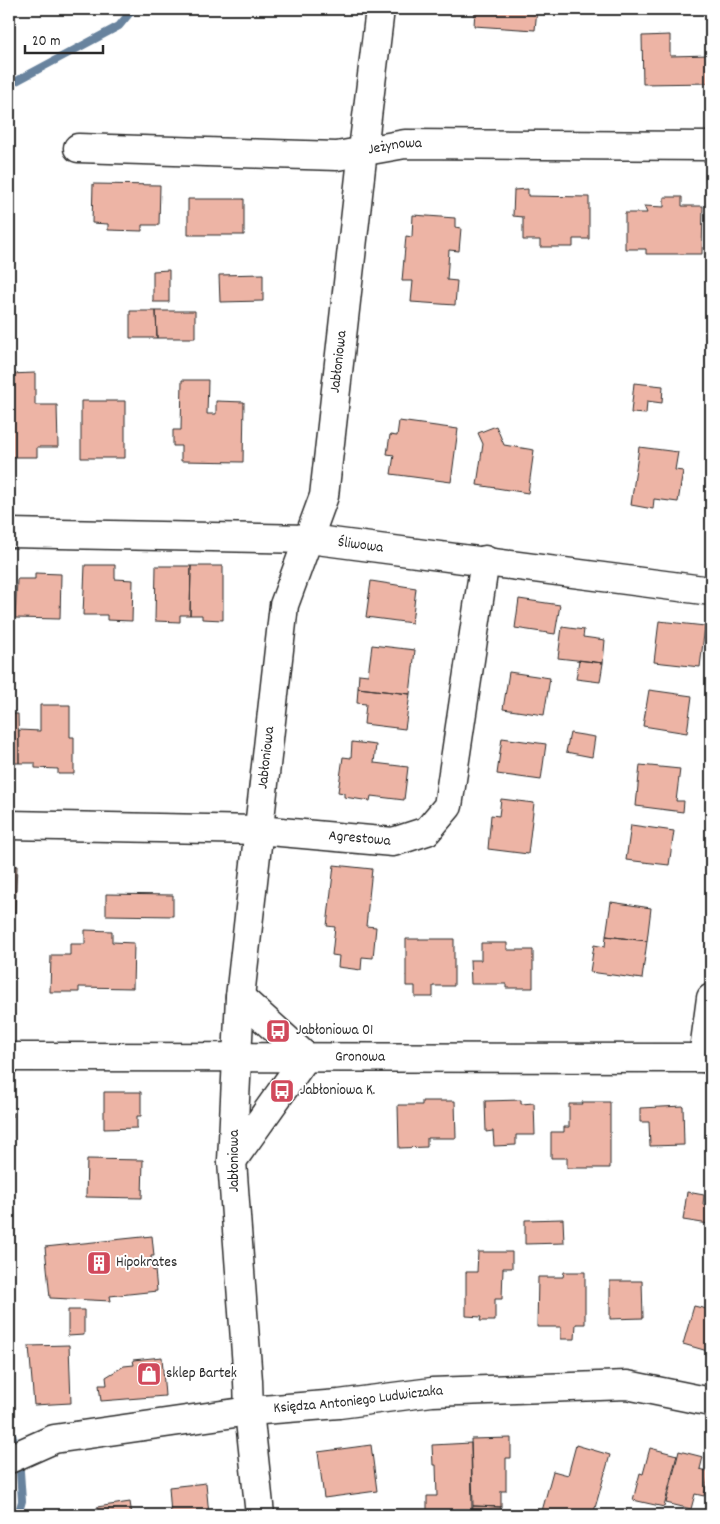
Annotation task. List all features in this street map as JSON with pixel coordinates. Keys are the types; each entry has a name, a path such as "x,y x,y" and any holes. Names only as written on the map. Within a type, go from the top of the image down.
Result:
{"street":[{"name":"Jabłoniowa","path":"260,1515 249,1411 232,1160 240,997 284,605 324,496 362,150 380,9"},
{"name":"Jeżynowa","path":"78,148 336,156 405,144 711,146"},
{"name":"Śliwowa","path":"9,534 309,539 485,560 711,591"},
{"name":"Agrestowa","path":"9,825 258,830 393,842 427,831 448,806 485,560"},
{"path":"232,1160 306,1057 240,997"},
{"path":"707,1058 711,998"},
{"name":"Gronowa","path":"9,1056 707,1058"},
{"name":"Księdza Antoniego Ludwiczaka","path":"9,1459 54,1439 249,1411 339,1404 432,1392 627,1385 711,1402"}],"building":[{"path":"475,9 537,9 535,30 474,26"},
{"path":"670,35 670,56 710,55 711,83 643,84 642,36"},
{"path":"93,184 160,185 159,225 142,225 142,231 108,230 108,224 92,223"},
{"path":"528,189 528,196 589,197 589,239 573,239 573,247 540,247 540,240 523,240 523,217 513,216 514,190"},
{"path":"664,197 682,197 682,206 703,206 702,254 646,254 646,249 625,249 625,213 647,213 644,206 664,207"},
{"path":"188,199 244,199 244,235 188,235"},
{"path":"413,215 455,218 455,227 461,228 459,251 449,250 447,280 457,281 455,305 411,302 413,281 402,281 406,236 412,237"},
{"path":"169,270 169,302 153,302 153,271"},
{"path":"263,274 263,301 220,302 219,275"},
{"path":"130,311 156,311 157,338 130,338"},
{"path":"156,311 195,311 195,338 157,338"},
{"path":"35,373 35,405 57,405 58,447 37,447 37,457 9,457 9,374"},
{"path":"182,380 208,380 207,414 216,414 216,401 244,402 243,462 181,461 181,446 173,446 173,430 181,430"},
{"path":"634,383 663,386 662,403 647,401 646,414 631,413"},
{"path":"81,401 125,401 125,458 81,458"},
{"path":"399,421 458,429 451,482 391,474 394,455 387,454 390,435 397,436"},
{"path":"496,426 504,445 534,450 528,493 477,485 483,444 478,433"},
{"path":"639,447 678,452 675,470 683,471 678,502 654,499 653,509 631,505"},
{"path":"85,565 115,565 115,579 133,580 132,621 107,620 107,615 83,615"},
{"path":"156,566 191,566 190,615 180,615 180,622 155,621"},
{"path":"191,566 223,566 223,620 202,619 202,615 190,615"},
{"path":"35,573 61,574 60,619 15,618 17,579 35,579"},
{"path":"371,581 416,588 412,623 366,617"},
{"path":"519,599 560,605 555,634 515,628"},
{"path":"659,621 705,626 700,667 654,662"},
{"path":"562,627 584,630 583,637 605,640 603,663 558,658"},
{"path":"372,645 415,650 410,694 358,688 359,674 368,675"},
{"path":"579,660 603,663 600,682 576,679"},
{"path":"509,672 550,678 544,715 503,709"},
{"path":"358,688 410,694 405,729 364,724 366,704 357,703"},
{"path":"649,690 692,696 687,733 643,726"},
{"path":"40,705 70,705 70,737 74,737 74,774 58,774 58,769 35,768 35,763 19,763 19,730 40,731"},
{"path":"9,714 18,714 19,763 9,763"},
{"path":"570,733 595,737 592,757 566,752"},
{"path":"502,738 546,744 541,780 497,774"},
{"path":"352,742 376,745 374,763 408,767 404,800 371,796 370,801 344,797 344,793 338,792 343,757 351,758"},
{"path":"640,765 680,769 676,801 684,801 683,812 636,806"},
{"path":"501,799 534,803 528,854 488,849 491,815 499,816"},
{"path":"631,825 674,831 669,865 626,860"},
{"path":"334,865 372,869 366,926 376,927 373,958 362,957 361,970 338,967 339,956 332,955 335,927 327,926"},
{"path":"9,866 17,866 15,913 9,913"},
{"path":"106,894 173,895 173,916 106,915"},
{"path":"611,902 651,908 647,941 606,936"},
{"path":"85,930 112,931 112,942 134,943 133,988 79,987 79,992 50,992 51,955 70,955 70,944 85,944"},
{"path":"606,936 647,941 642,979 590,972 594,945 605,947"},
{"path":"406,939 454,939 454,986 433,986 433,997 415,997 415,986 406,986"},
{"path":"481,943 507,943 507,950 533,950 533,988 506,988 506,984 471,984 470,960 481,960"},
{"path":"104,1092 141,1092 141,1116 137,1116 137,1128 104,1129"},
{"path":"521,1100 521,1104 534,1103 535,1135 516,1135 516,1145 494,1146 493,1131 486,1132 485,1101"},
{"path":"422,1101 455,1101 456,1138 427,1138 427,1147 399,1148 398,1105 422,1105"},
{"path":"582,1102 610,1102 610,1168 567,1168 567,1158 551,1158 551,1132 564,1132 564,1127 569,1127 569,1104 583,1104"},
{"path":"683,1106 684,1145 650,1146 649,1122 640,1122 640,1108"},
{"path":"9,1113 12,1113 12,1164 9,1164"},
{"path":"711,1127 711,1152 708,1152"},
{"path":"87,1159 143,1160 142,1198 86,1197"},
{"path":"687,1192 704,1195 703,1205 711,1206 709,1224 683,1220"},
{"path":"563,1219 564,1243 525,1244 525,1220"},
{"name":"Hipokrates","path":"152,1236 154,1256 151,1256 153,1271 155,1270 157,1291 110,1296 111,1301 50,1298 45,1247"},
{"path":"478,1252 512,1252 512,1268 503,1268 502,1299 495,1299 495,1321 480,1321 481,1317 466,1316 466,1272 477,1272"},
{"path":"564,1272 585,1272 585,1324 576,1324 575,1339 561,1339 561,1327 537,1327 538,1277 563,1277"},
{"path":"610,1281 642,1281 643,1318 610,1319"},
{"path":"694,1306 711,1310 711,1352 683,1344"},
{"path":"68,1310 84,1310 84,1335 68,1336"},
{"path":"69,1345 71,1403 34,1405 29,1346"},
{"path":"162,1357 165,1396 101,1401 99,1385 107,1385 106,1377 124,1366 134,1365 133,1360"},
{"path":"511,1438 511,1458 506,1458 506,1491 501,1491 501,1507 473,1506 471,1439"},
{"path":"471,1443 472,1511 427,1512 427,1496 437,1496 436,1465 433,1465 432,1445"},
{"path":"371,1445 377,1491 324,1498 318,1452"},
{"path":"576,1445 610,1455 593,1515 560,1515 542,1511 553,1471 568,1475"},
{"path":"650,1448 677,1455 664,1507 633,1500 640,1473 643,1474"},
{"path":"679,1451 703,1457 700,1469 710,1472 704,1496 695,1494 691,1509 666,1503"},
{"path":"206,1483 209,1515 171,1515 169,1487"},
{"path":"130,1502 132,1515 98,1515 97,1507"},
{"path":"473,1506 501,1507 501,1515 472,1515"},
{"path":"453,1511 472,1511 472,1515 453,1515"}],"waterway":[{"path":"9,85 119,26 133,9"},
{"path":"9,1429 14,1440"},
{"path":"18,1515 22,1501 20,1471"}],"place":[{"name":"Jabłoniowa 01","path":"278,1031"},
{"name":"Jabłoniowa K.","path":"282,1091"},
{"name":"Hipokrates","path":"99,1263"},
{"name":"sklep Bartek","path":"149,1374"}]}
